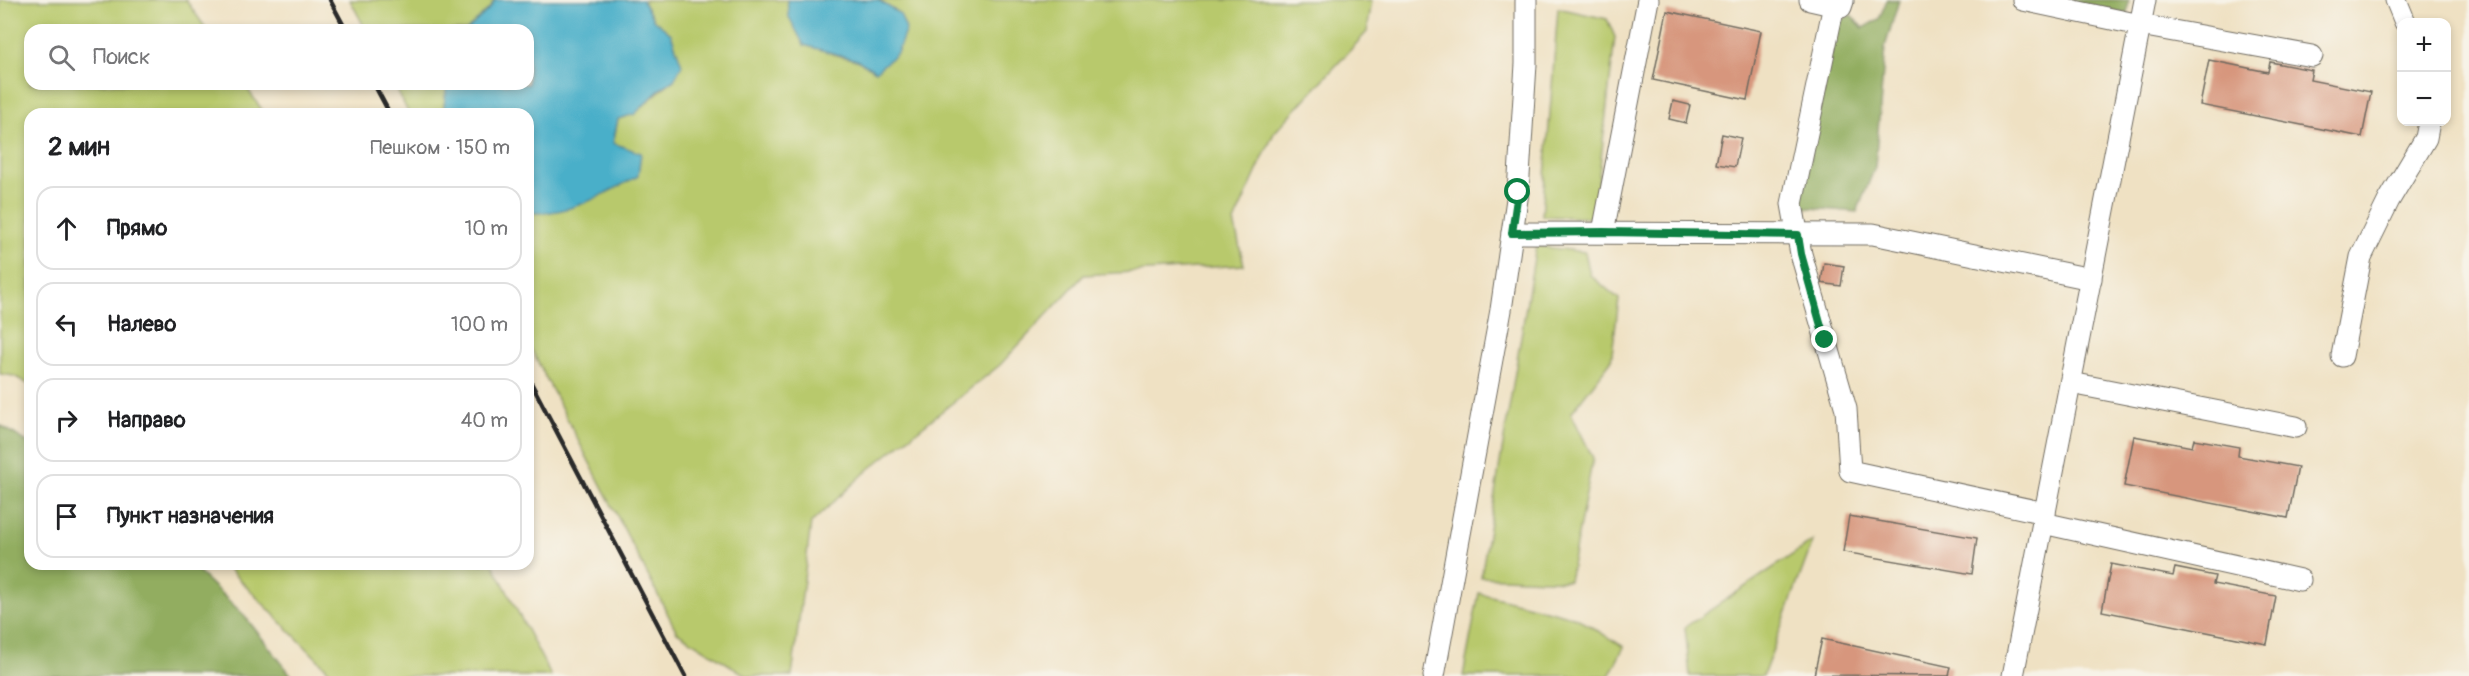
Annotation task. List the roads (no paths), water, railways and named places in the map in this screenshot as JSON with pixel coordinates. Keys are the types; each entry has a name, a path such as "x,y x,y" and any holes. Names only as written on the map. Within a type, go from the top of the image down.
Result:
{"street":[{"path":"1434,676 1501,310 1512,233 1523,125 1526,0"},
{"path":"1603,232 1648,0"},
{"path":"1810,0 1838,3 1792,204 1811,293 1846,409 1850,471 2300,580"},
{"path":"2023,0 2140,25 2312,56"},
{"path":"2013,676 2145,0"},
{"path":"2396,0 2403,18"},
{"path":"2342,356 2361,257 2389,200 2426,138 2428,126"},
{"path":"1512,233 1874,234 2091,279"},
{"path":"2071,383 2296,427"}],"water":[{"path":"495,0 642,0 653,19 671,34 682,65 674,80 660,89 635,114 618,119 613,143 641,153 638,176 571,208 534,212 534,108 444,108 446,90 534,90 534,24 473,24"},
{"path":"787,0 878,0 900,14 906,29 897,53 876,71 857,60 804,45 789,17"}],"railway":[{"path":"330,0 343,24"},
{"path":"377,90 387,108"},
{"path":"534,388 685,676"}]}
